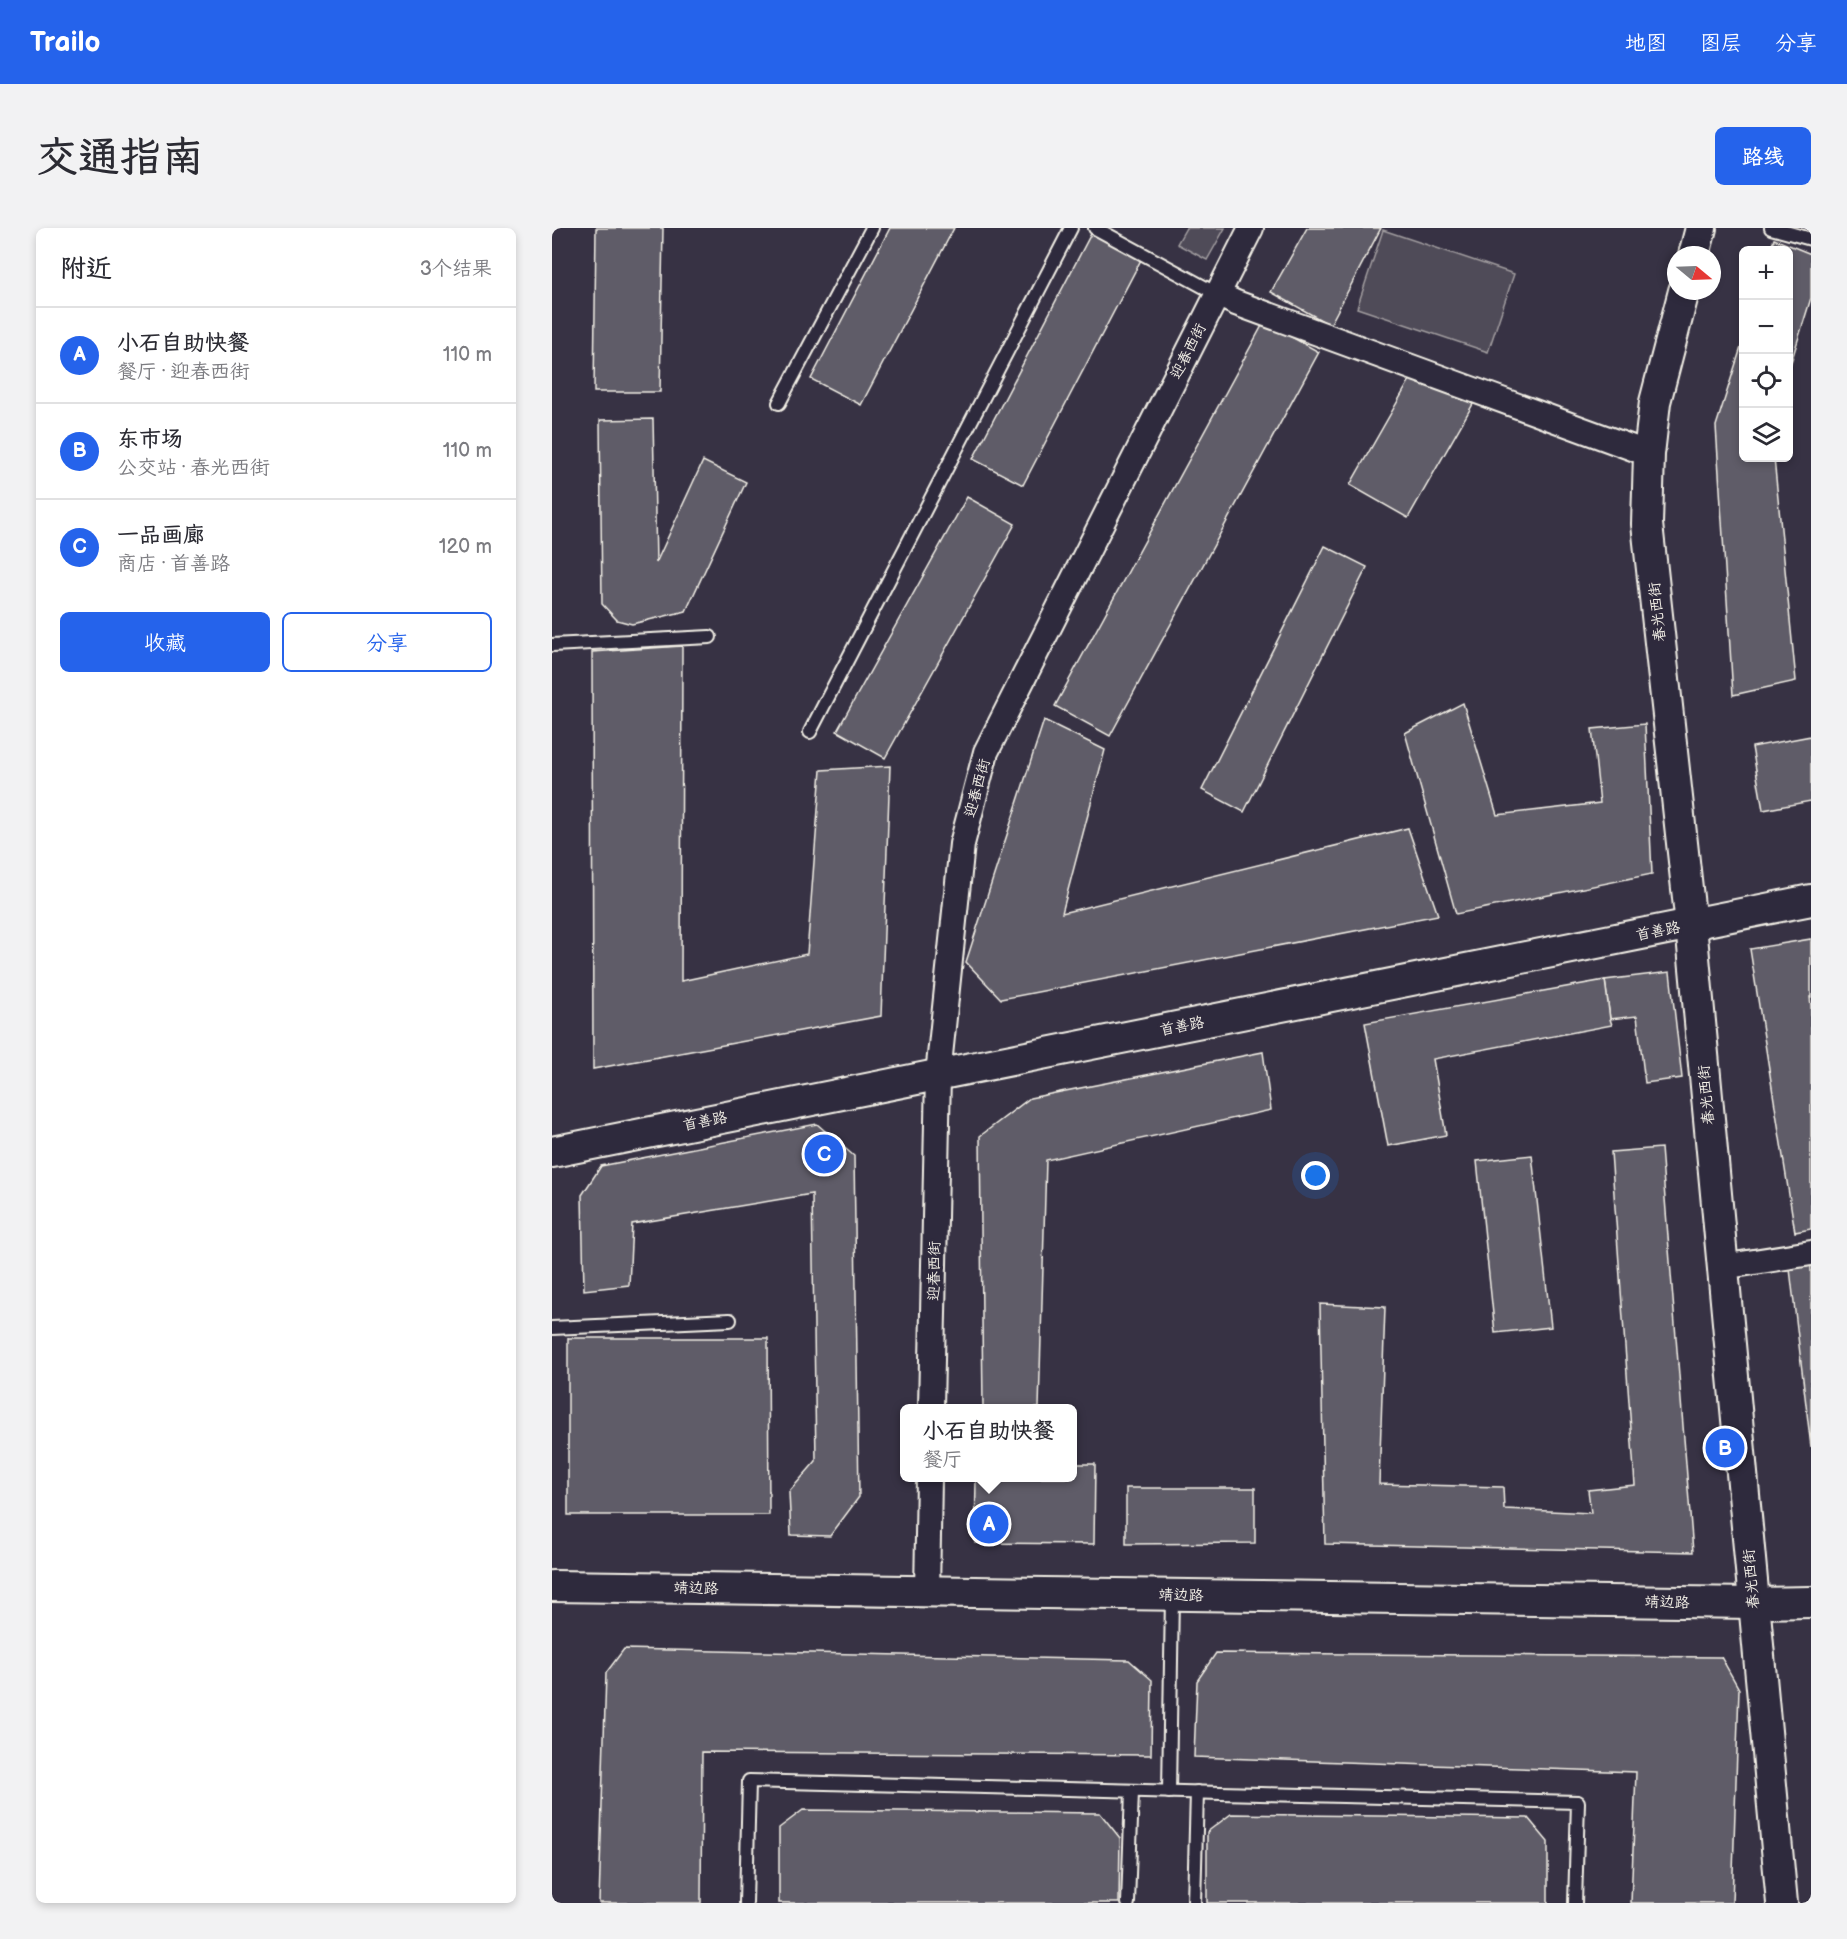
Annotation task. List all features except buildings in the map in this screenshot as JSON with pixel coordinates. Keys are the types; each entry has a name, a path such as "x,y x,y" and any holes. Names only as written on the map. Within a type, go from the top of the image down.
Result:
{"street":[{"name":"迎春西街","path":"931,1404 938,1075 962,844 986,752 1251,228"},
{"path":"1696,246 1701,228"},
{"path":"1217,294 1649,454"},
{"name":"春光西街","path":"1682,300 1655,402 1649,454 1647,525 1691,925 1782,1903"},
{"name":"首善路","path":"552,1152 1811,900"},
{"path":"1722,1267 1811,1253"},
{"path":"927,1592 929,1482"},
{"name":"靖边路","path":"552,1586 1811,1602"}],"lane":[{"path":"779,403 872,228"},
{"path":"810,732 1071,228"},
{"path":"1095,228 1217,294"},
{"path":"1771,228 1811,239"},
{"path":"552,645 710,637"},
{"path":"552,1328 730,1320"},
{"path":"1168,1792 1172,1595"},
{"path":"746,1903 749,1781 1578,1802 1575,1903"},
{"path":"1128,1903 1132,1791"},
{"path":"1194,1903 1197,1792"}],"shaded area":[{"path":"1186,228 1225,228 1207,260 1177,244"},
{"path":"1383,230 1514,274 1488,352 1357,308"}],"place":[{"name":"一品画廊","path":"824,1154"},
{"name":"东市场","path":"1725,1448"},
{"name":"小石自助快餐","path":"989,1524"}]}
